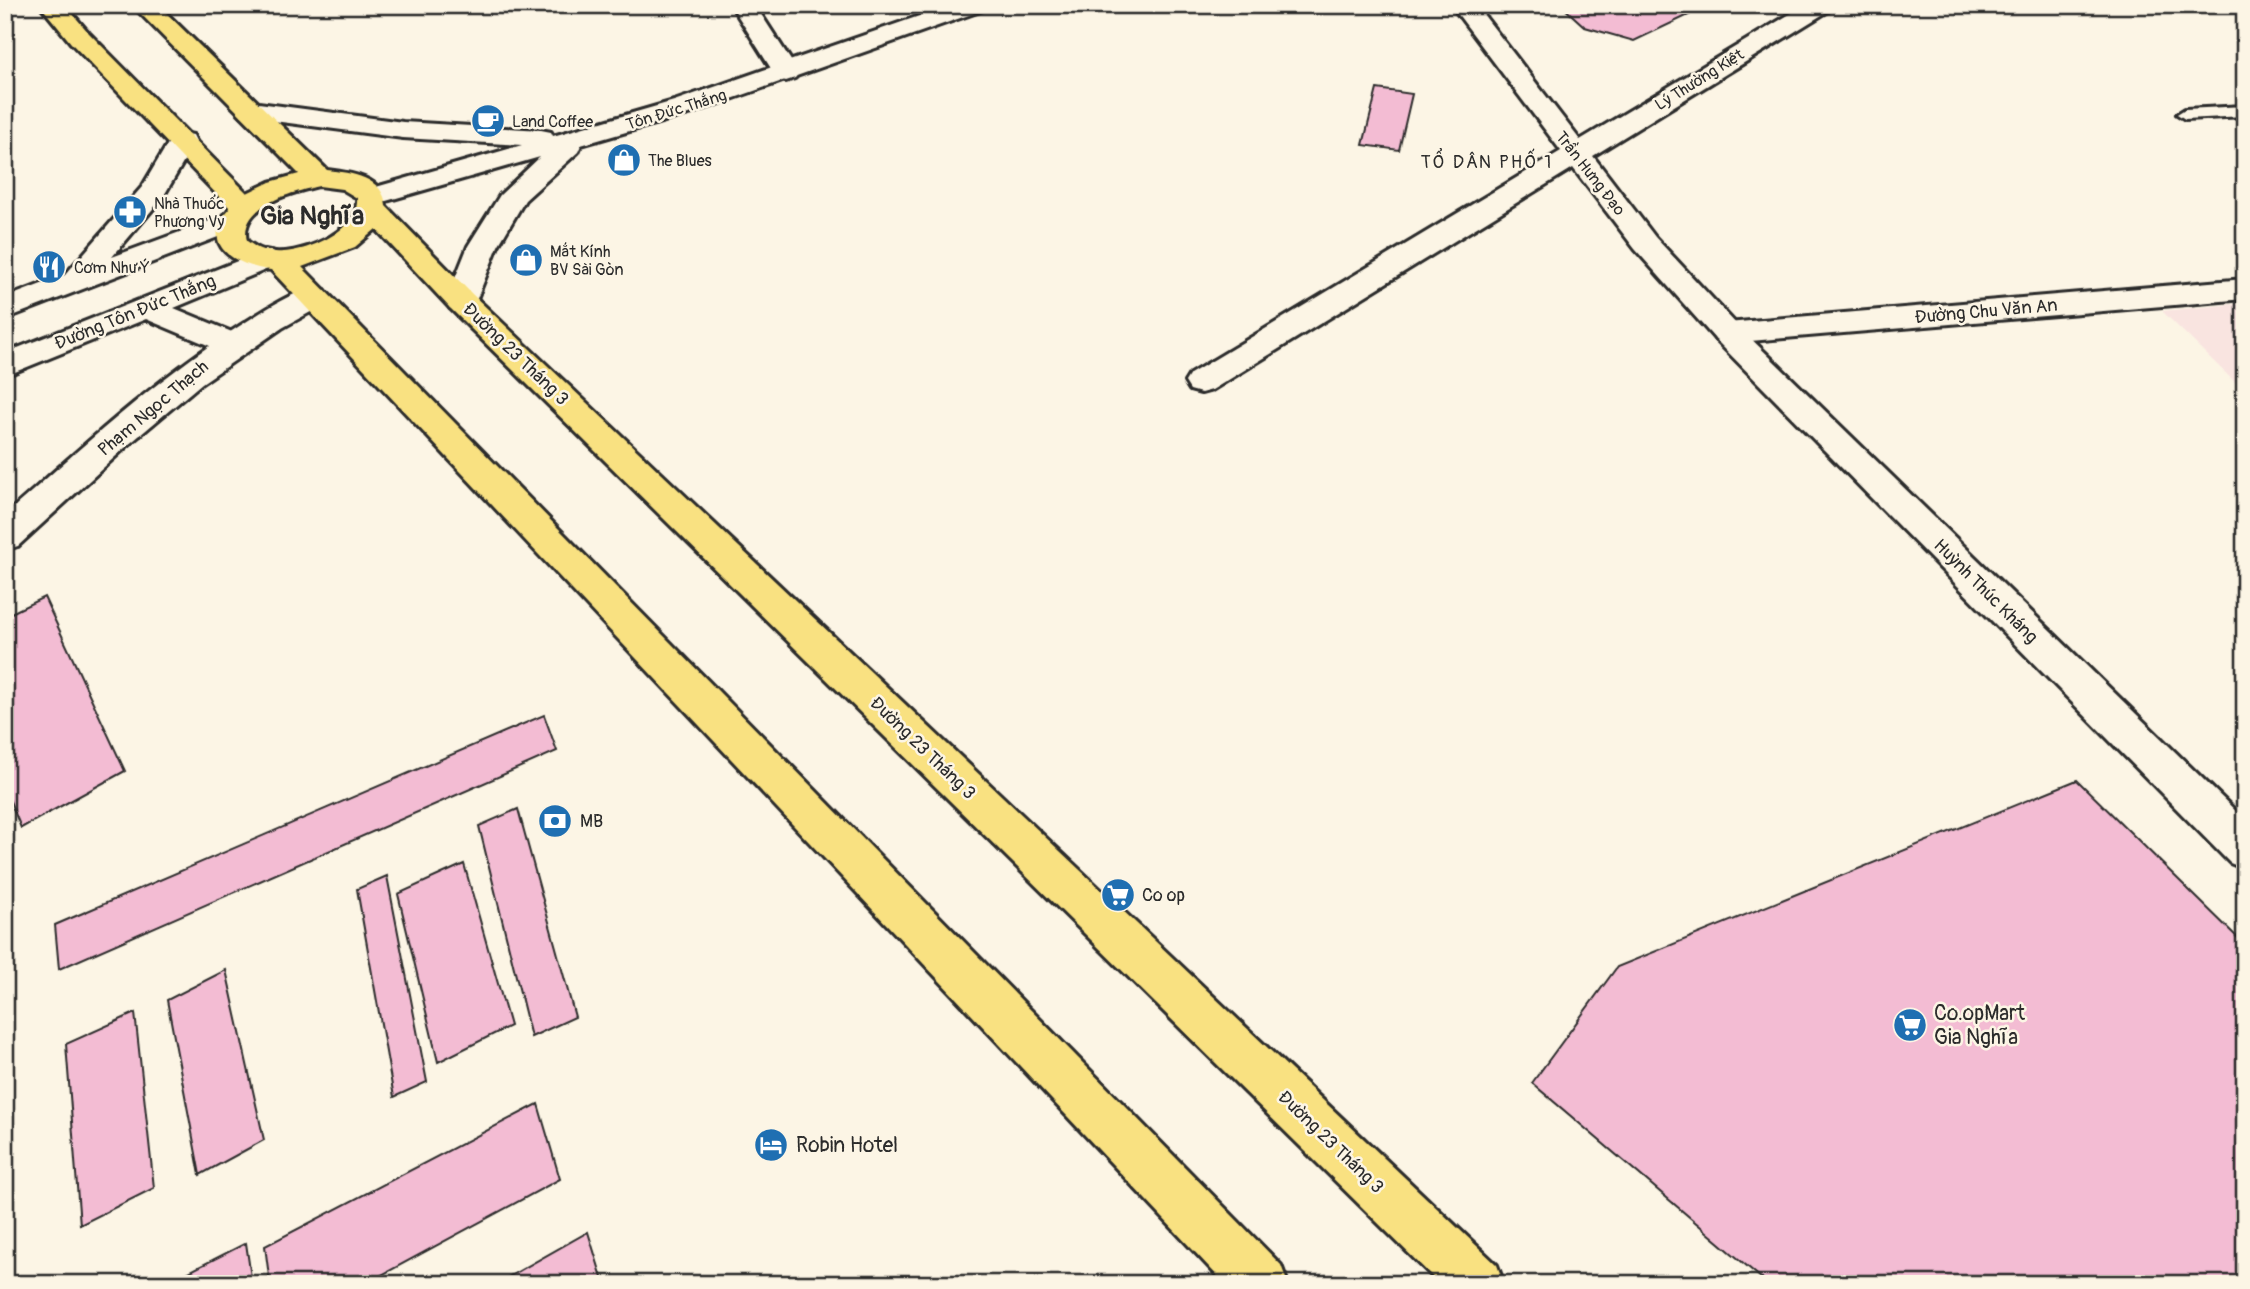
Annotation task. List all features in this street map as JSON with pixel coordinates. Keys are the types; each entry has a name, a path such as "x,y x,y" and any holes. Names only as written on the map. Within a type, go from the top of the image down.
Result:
{"main road":[{"path":"52,5 80,38 183,141 239,214 229,234 233,246 246,255 273,261 335,246 367,222 372,203"},
{"path":"149,7 319,178"},
{"name":"Đường 23 Tháng 3","path":"239,214 284,186 319,178 349,181 363,187 372,203 461,301 1478,1284"},
{"path":"273,261 314,297 1262,1284"}],"street":[{"path":"743,5 786,73"},
{"name":"Tôn Đức Thắng","path":"372,203 786,73 975,5"},
{"name":"Trần Hưng Đạo","path":"1463,5 1645,243 1727,333"},
{"name":"Lý Thường Kiệt","path":"1201,383 1822,5"},
{"path":"251,110 403,130 574,139"},
{"path":"461,301 483,246 514,195 574,139"},
{"path":"72,284 153,191 183,141"},
{"path":"5,309 239,214"},
{"name":"Đường Tôn Đức Thắng","path":"5,365 273,261"},
{"name":"Đường Chu Văn An","path":"1727,333 2245,289"},
{"name":"Phạm Ngọc Thạch","path":"5,536 158,400 271,318 314,297"},
{"path":"147,308 233,344"},
{"name":"Huỳnh Thúc Kháng","path":"1727,333 2245,849"}],"lane":[{"path":"2185,114 2245,111"}],"shaded area":[{"path":"2245,303 2245,392 2162,311"}],"building":[{"path":"1561,5 1687,5 1695,12 1634,41 1585,27"},
{"path":"1377,89 1412,94 1399,150 1363,145"},
{"path":"44,597 125,771 21,828 5,789 5,616"},
{"path":"544,715 557,751 59,969 55,925"},
{"name":"Co.opMart Gia Nghĩa","path":"2077,780 2245,945 2245,1284 1768,1284 1532,1083 1617,967"},
{"path":"518,809 575,1017 531,1037 479,826"},
{"path":"464,864 510,1026 438,1062 398,894"},
{"path":"387,876 427,1082 394,1097 357,889"},
{"path":"226,970 264,1140 200,1175 167,1000"},
{"path":"135,1013 154,1188 80,1225 66,1044"},
{"path":"538,1104 560,1179 365,1284 270,1284 265,1246"},
{"path":"588,1232 604,1284 496,1284"},
{"path":"246,1243 252,1284 171,1284 171,1281"}],"place":[{"name":"Land Coffee","path":"488,121"},
{"name":"The Blues","path":"624,160"},
{"name":"Nhà Thuốc Phương Vy","path":"130,212"},
{"name":"Mắt Kính BV Sài Gòn","path":"526,260"},
{"name":"Cơm Như Ý","path":"49,267"},
{"name":"MB","path":"555,821"},
{"name":"Co op","path":"1118,895"},
{"name":"Co.opMart Gia Nghĩa","path":"1910,1025"},
{"name":"Robin Hotel","path":"771,1145"}],"district":[{"name":"TỔ DÂN PHỐ 1","path":"1487,162"},
{"name":"Gia Nghĩa","path":"312,215"}]}
